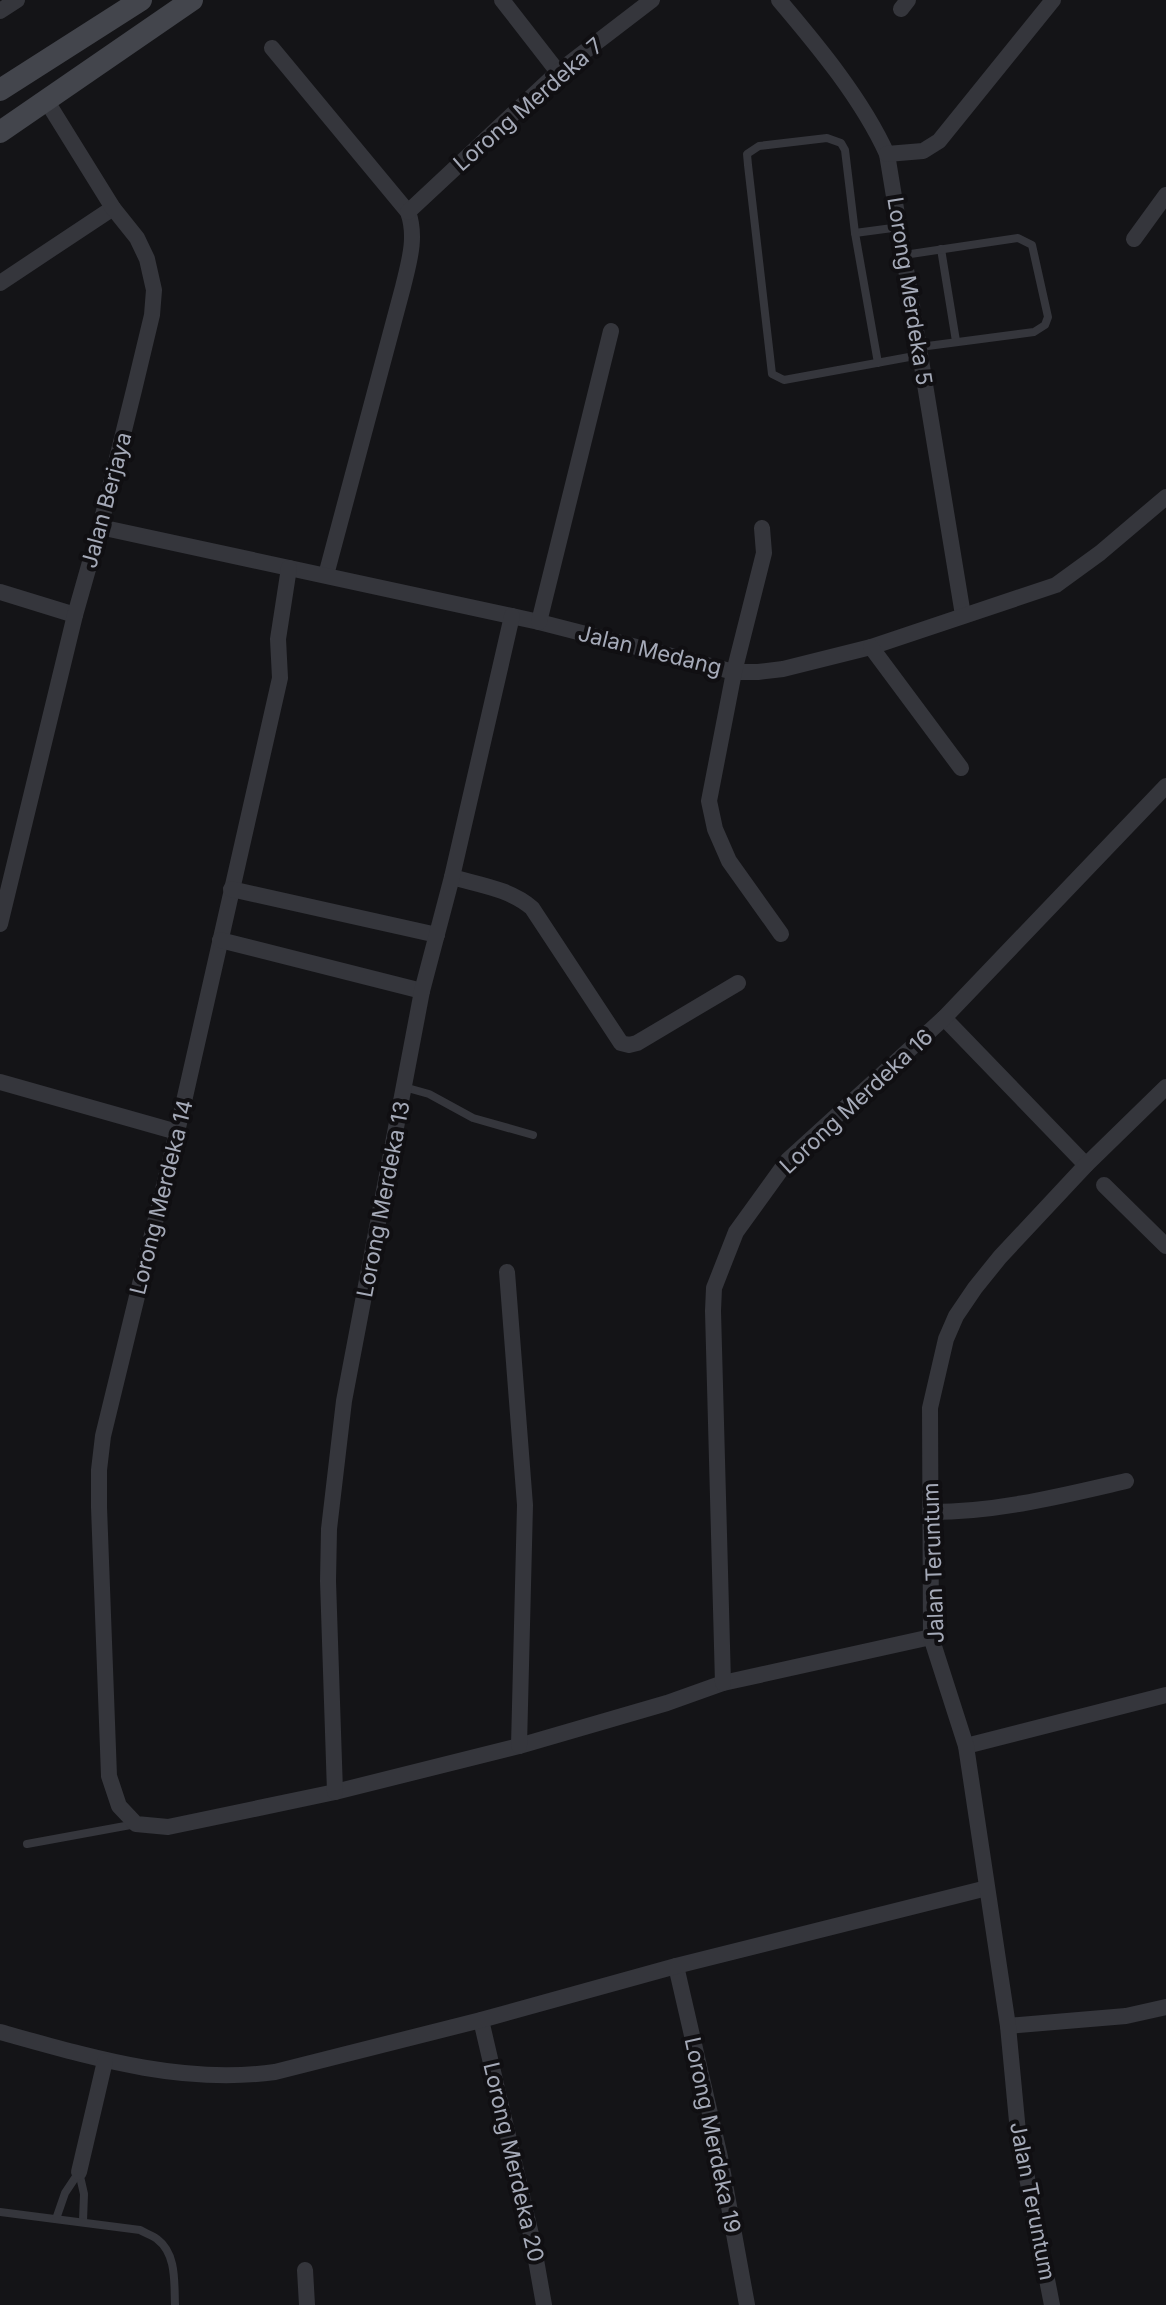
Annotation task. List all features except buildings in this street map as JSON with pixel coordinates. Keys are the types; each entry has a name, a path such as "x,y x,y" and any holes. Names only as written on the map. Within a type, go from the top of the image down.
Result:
{"main road":[{"path":"0,90 141,0"},
{"path":"0,132 192,0"}],"street":[{"path":"502,0 558,72"},
{"name":"Lorong Merdeka 7","path":"408,212 558,72 652,0"},
{"name":"Lorong Merdeka 5","path":"779,0 860,106 887,154 963,615"},
{"path":"887,154 923,151 939,141 1053,0"},
{"path":"272,48 408,212 412,222 413,242 403,287 326,575"},
{"name":"Jalan Berjaya","path":"0,924 8,856 100,527 152,315 154,290 147,259 137,238 113,208 46,100"},
{"path":"1134,239 1166,195"},
{"path":"0,283 113,208"},
{"path":"539,622 611,331"},
{"name":"Jalan Medang","path":"100,527 539,622 734,672 758,672 783,669 871,647 1056,585 1100,553 1166,497"},
{"path":"762,528 764,553 734,672 709,801 715,829 729,861 781,934"},
{"name":"Lorong Merdeka 14","path":"136,1824 119,1806 109,1776 99,1470 103,1436 177,1132 280,678 278,639 289,568"},
{"path":"0,592 75,615"},
{"name":"Lorong Merdeka 13","path":"335,1792 329,1529 344,1401 422,991 452,877 512,616"},
{"path":"871,647 961,768"},
{"name":"Lorong Merdeka 16","path":"723,1683 713,1311 714,1288 736,1232 788,1160 944,1018 1166,786"},
{"path":"452,877 520,897 532,908 621,1043 637,1043 738,983"},
{"path":"231,889 437,935"},
{"path":"220,940 422,991"},
{"path":"944,1018 1086,1165"},
{"path":"0,1082 177,1132"},
{"name":"Jalan Teruntum","path":"1052,2305 1018,2132 1008,2026 966,1746 931,1637 930,1408 946,1339 956,1316 1000,1257 1086,1165 1166,1087"},
{"path":"1104,1185 1166,1246"},
{"path":"507,1272 525,1505 519,1746"},
{"path":"931,1512 970,1512 1025,1504 1126,1481"},
{"path":"136,1824 168,1827 335,1792 519,1746 667,1703 723,1683 931,1637"},
{"path":"966,1746 1166,1695"},
{"path":"0,2032 105,2061 182,2073 242,2076 275,2072 987,1888"},
{"name":"Lorong Merdeka 19","path":"676,1966 720,2157 747,2305"},
{"path":"1008,2026 1126,2016 1166,2007"},
{"name":"Lorong Merdeka 20","path":"481,2020 533,2243 544,2305"},
{"path":"79,2172 105,2061"},
{"path":"305,2270 307,2305"}],"lane":[{"path":"878,363 855,233 845,150 839,141 827,138 759,146 747,154 772,374 784,380 878,363 956,341 1034,332 1045,325 1048,317 1032,245 1024,240 1018,238 904,255"},
{"path":"855,233 900,227"},
{"path":"941,249 956,341"},
{"path":"404,1087 429,1094 473,1118 533,1135"},
{"path":"27,1844 136,1824"},
{"path":"56,2219 65,2193 79,2172"},
{"path":"79,2172 84,2194 83,2221"},
{"path":"0,2212 140,2230 158,2239 174,2269 175,2305"}]}
